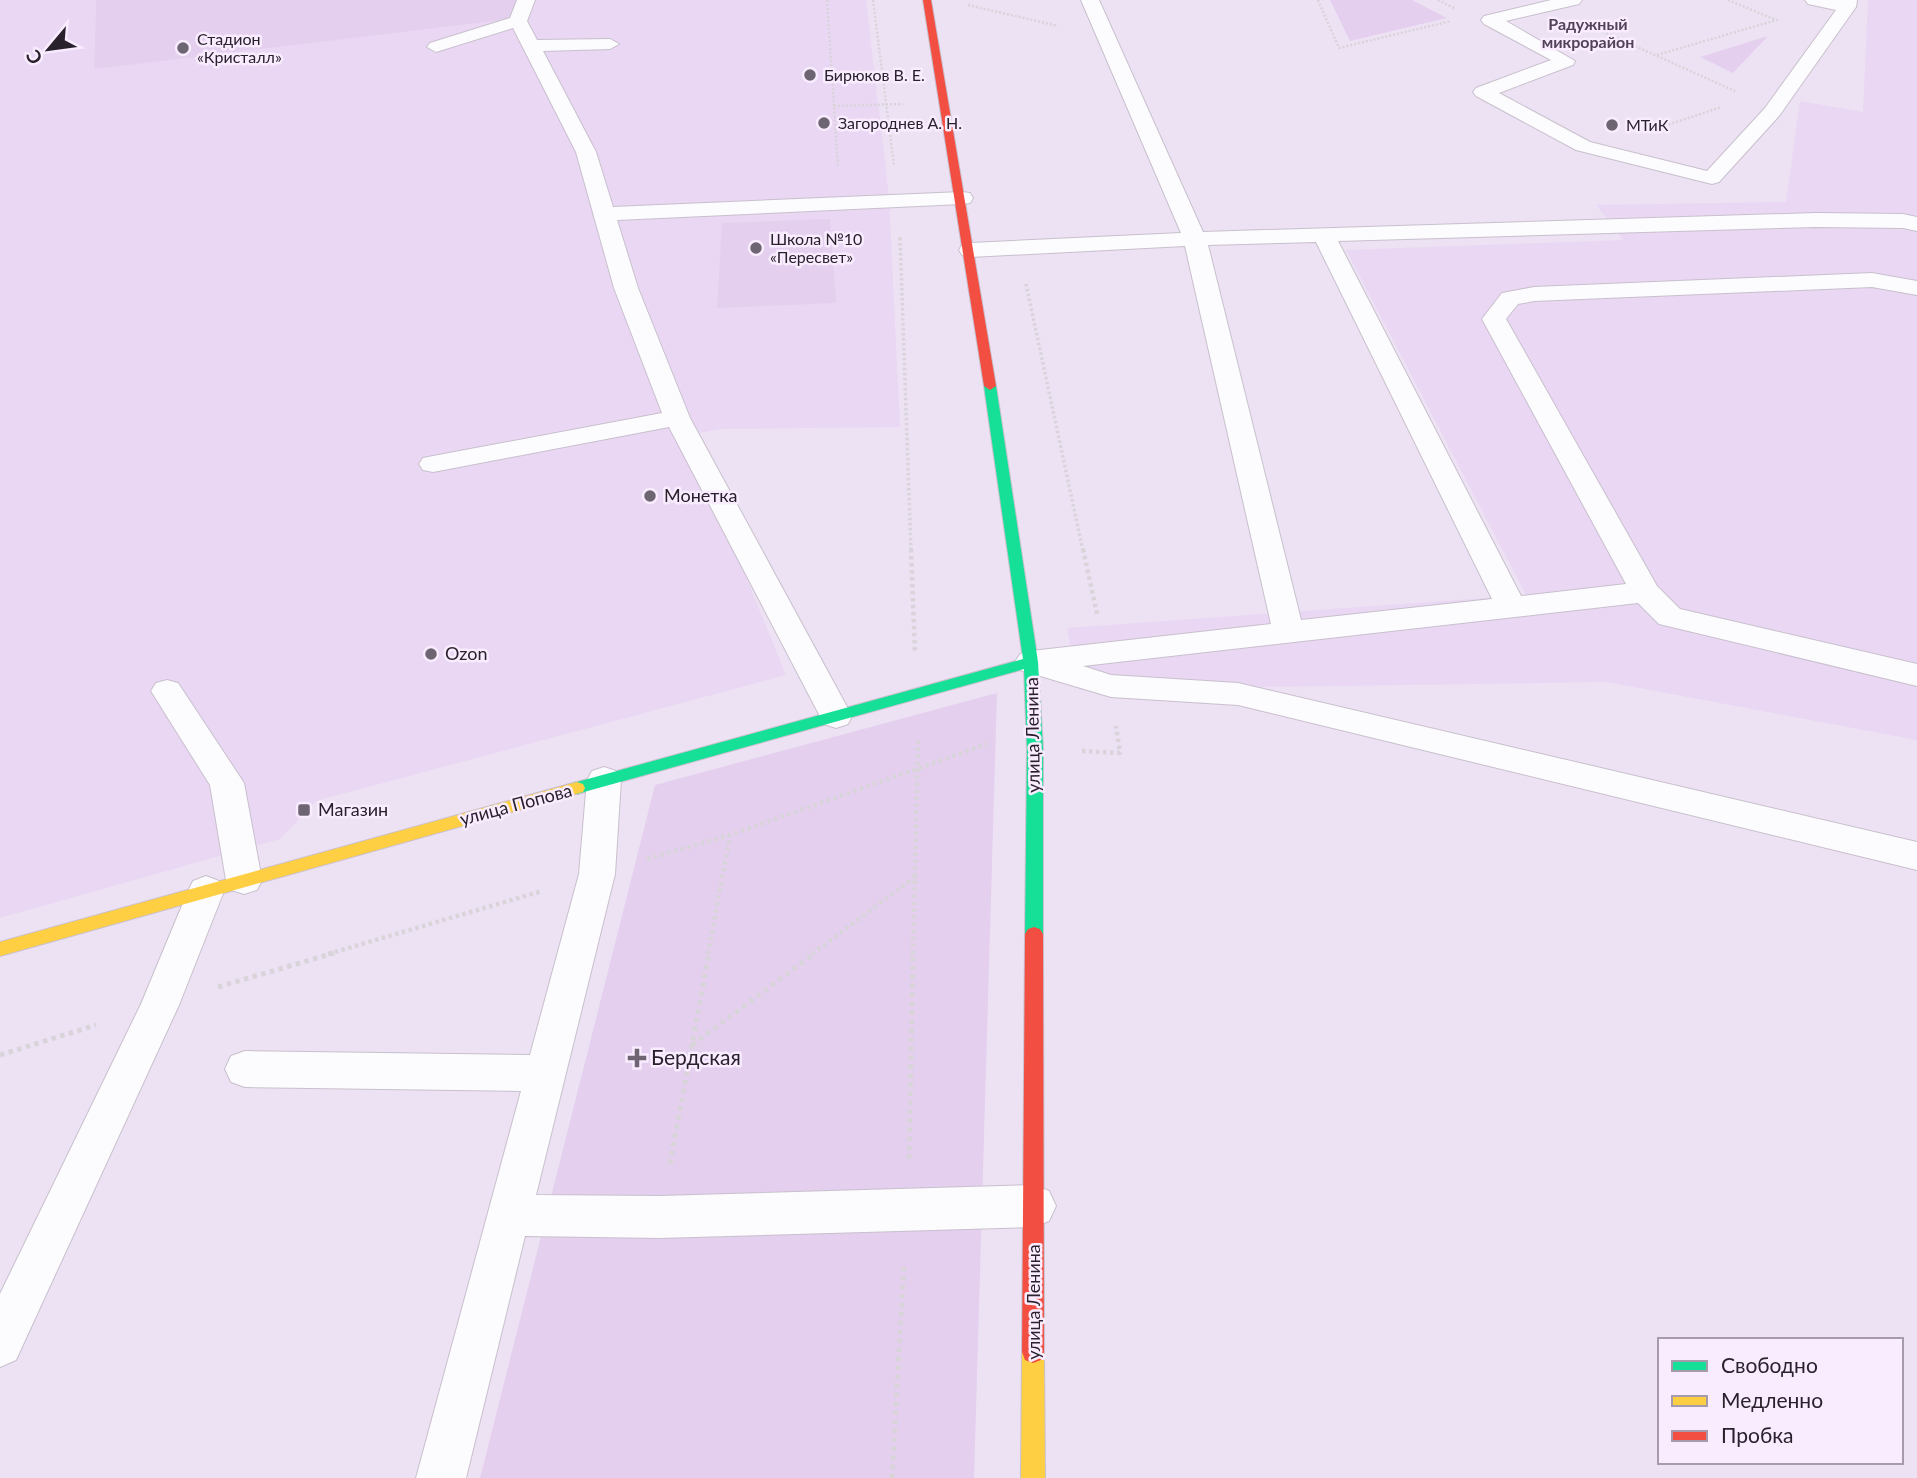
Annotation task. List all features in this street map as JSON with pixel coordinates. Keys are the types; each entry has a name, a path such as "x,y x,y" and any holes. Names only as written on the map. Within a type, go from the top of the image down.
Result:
{"street":[{"name":"улица Ленина","path":"927,0 962,198 1031,662 1035,749 1033,1478"},
{"name":"улица Попова","path":"0,949 1031,662"}],"lane":[{"path":"1090,0 1195,239 1288,632"},
{"path":"1573,0 1490,20 1566,61 1483,92 1583,146 1712,178 1745,223"},
{"path":"1712,178 1772,112 1848,3 1814,0"},
{"path":"436,47 522,10 531,46 586,152 626,288 677,418 836,716"},
{"path":"531,46 610,44"},
{"path":"603,214 962,198"},
{"path":"970,250 1195,239 1828,220 1903,221 1917,224"},
{"path":"1324,236 1511,607"},
{"path":"1917,288 1872,280 1547,293 1510,298 1494,319 1645,592 1671,617 1917,675"},
{"path":"433,464 677,418"},
{"path":"1031,662 1645,592"},
{"path":"1031,662 1111,686 1238,694 1917,856"},
{"path":"0,1344 10,1300 160,1005 225,886 227,783 167,691"},
{"path":"441,1478 597,874 604,780"},
{"path":"245,1069 546,1073"},
{"path":"509,1215 660,1217 1034,1206"}],"path":[{"path":"827,0 840,204"},
{"path":"873,0 899,201 919,766 907,1208 892,1478"},
{"path":"1318,0 1339,48 1457,19"},
{"path":"1438,0 1460,10"},
{"path":"1728,0 1776,20"},
{"path":"971,18 968,2 1107,37"},
{"path":"1546,7 1738,92"},
{"path":"1657,56 1786,17"},
{"path":"1594,149 1724,106"},
{"path":"1018,247 1105,652"},
{"path":"0,1055 730,835 919,766"},
{"path":"660,1217 730,835"},
{"path":"692,1045 915,877"}],"shaded area":[{"path":"0,0 96,0 94,69 532,0 866,0 889,196 900,427 720,429 688,435 786,675 316,801 280,839 0,918"},
{"name":"Стадион «Кристалл»","path":"96,0 532,0 526,17 94,69"},
{"path":"1330,0 1412,0 1447,18 1350,41"},
{"path":"1868,0 1917,0 1917,740 1607,682 1079,690 1067,628 1526,595 1346,250 1623,240 1596,205 1786,202 1800,101 1863,112"},
{"path":"1768,36 1733,73 1700,57"},
{"path":"830,219 836,303 717,308 722,223"},
{"path":"997,693 974,1478 480,1478 655,785"}],"traffic: fast":[{"path":"990,386 1031,662 1035,749 1034,934"},
{"path":"577,788 1031,662"}],"traffic: slow":[{"path":"0,949 577,788"},
{"path":"1033,1352 1033,1478"}],"traffic: jam":[{"path":"927,0 990,386"},
{"path":"1033,1352 1034,934"}],"place":[{"name":"Стадион «Кристалл»","path":"183,48"},
{"name":"Бирюков В. Е.","path":"810,75"},
{"name":"Загороднев А. Н.","path":"824,123"},
{"name":"МТиК","path":"1612,125"},
{"name":"Школа №10 «Пересвет»","path":"756,248"},
{"name":"Монетка","path":"650,496"},
{"name":"Ozon","path":"431,654"},
{"name":"Магазин","path":"304,810"},
{"name":"Бердская","path":"637,1058"}],"district":[{"name":"Радужный микрорайон","path":"1588,33"}]}
